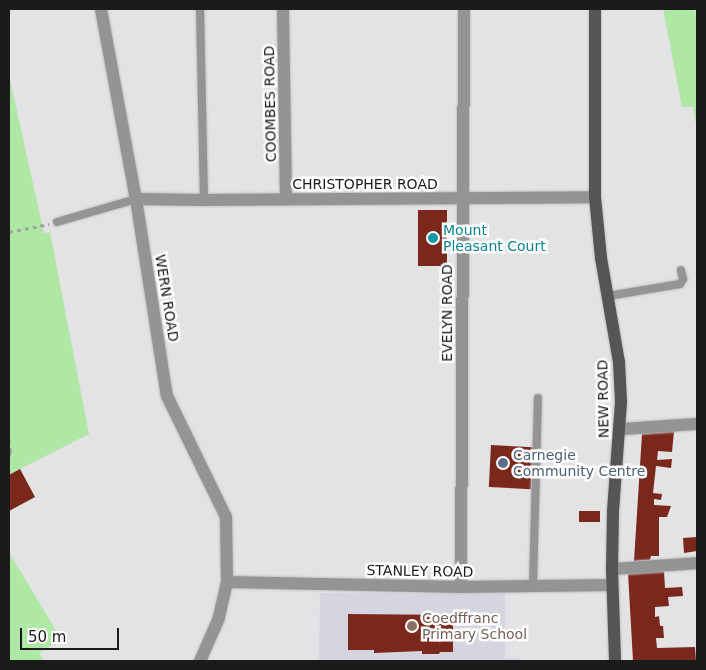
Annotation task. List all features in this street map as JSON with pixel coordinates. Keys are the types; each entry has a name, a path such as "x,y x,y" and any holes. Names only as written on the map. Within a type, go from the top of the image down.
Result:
{"main road":[{"name":"NEW ROAD","path":"594,9 595,197 619,362 621,429 613,512 612,569 615,661"}],"street":[{"name":"WERN ROAD","path":"101,9 136,199 167,396 226,517 227,582 219,618 200,661"},
{"name":"COOMBES ROAD","path":"283,9 286,199"},
{"name":"EVELYN ROAD","path":"461,587 464,9"},
{"name":"CHRISTOPHER ROAD","path":"136,199 595,197"},
{"path":"621,429 697,424"},
{"path":"612,569 697,563"},
{"name":"STANLEY ROAD","path":"227,582 461,587 612,585"}],"lane":[{"path":"200,9 204,200"},
{"path":"57,222 136,199"},
{"path":"608,296 680,284 683,279 681,270"},
{"path":"533,586 538,398"}],"path":[{"path":"9,232 57,222"},
{"path":"9,440 12,452 9,456"}],"shaded area":[{"name":"Coedffranc Primary School","path":"320,593 505,594 505,658 519,658 519,661 319,661"}],"green space":[{"path":"663,9 695,9 697,22 697,130 693,107 682,107"},
{"path":"9,75 44,233 50,232 89,434 20,469 35,497 9,511"},
{"path":"9,552 61,639 39,653 44,661 9,661"}],"building":[{"name":"Mount Pleasant Court","path":"418,210 447,210 447,266 418,266"},
{"path":"674,431 672,452 658,451 657,460 672,459 671,468 656,466 653,493 662,494 661,500 654,499 654,505 671,506 667,517 659,517 659,556 651,556 650,560 634,561 642,434"},
{"path":"491,445 533,447 531,489 489,487"},
{"path":"20,469 35,497 9,511 9,475"},
{"path":"579,511 600,511 600,522 579,522"},
{"path":"697,537 697,551 684,553 683,538"},
{"path":"664,571 665,588 682,587 683,596 668,597 669,606 655,607 655,617 659,616 660,626 663,626 664,638 656,638 657,648 695,647 696,661 633,661 628,573"},
{"path":"348,614 453,615 453,652 422,654 422,651 374,653 374,650 348,650"}],"place":[{"name":"Mount Pleasant Court","path":"433,238"},
{"name":"Carnegie Community Centre","path":"503,463"},
{"name":"Coedffranc Primary School","path":"412,626"}]}
